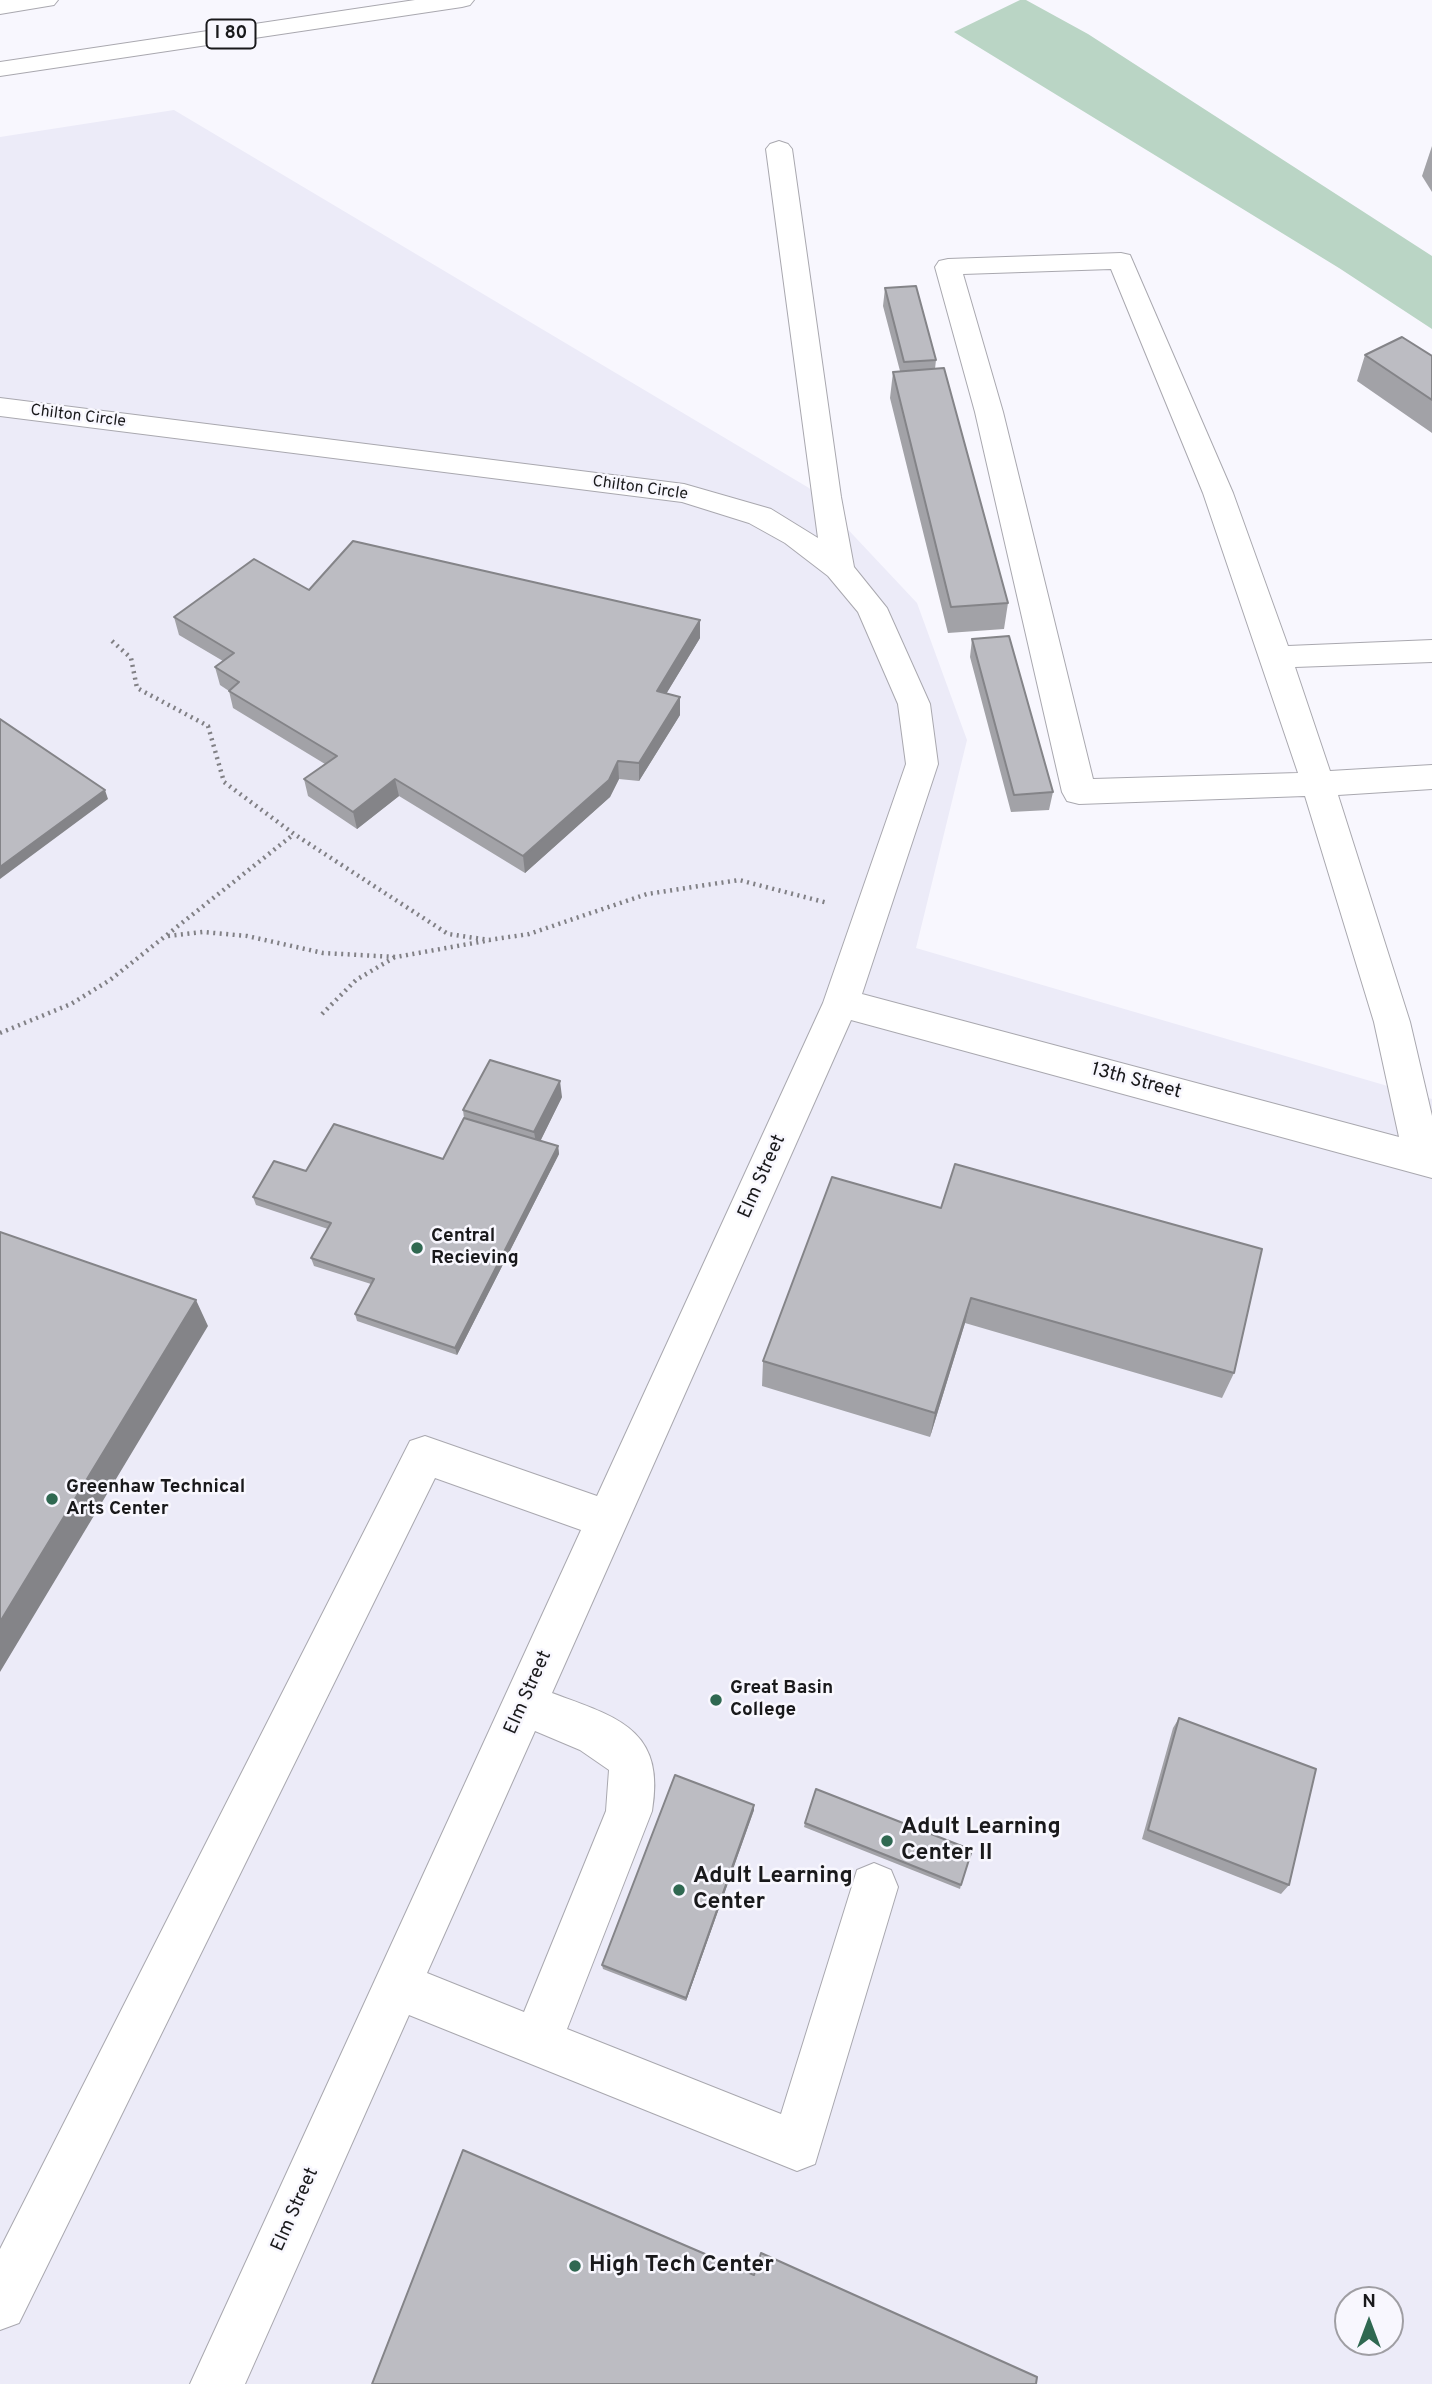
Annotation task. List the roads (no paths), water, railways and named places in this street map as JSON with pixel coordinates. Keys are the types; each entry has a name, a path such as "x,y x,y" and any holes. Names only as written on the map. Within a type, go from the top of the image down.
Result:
{"main road":[{"path":"0,7 46,0"},
{"name":"I 80","path":"0,69 462,0"},
{"path":"779,149 826,497 839,569"},
{"path":"1427,1161 1392,1022 1318,784 1276,657 1218,493 1121,261 948,267 989,412 1079,792 1318,784 1432,777"},
{"name":"Chilton Circle","path":"0,407 684,493 760,516 796,536 839,569 872,608 914,704 922,764 841,1003"},
{"path":"1276,657 1432,651"},
{"name":"13th Street","path":"841,1003 1427,1161"},
{"name":"Elm Street","path":"217,2384 841,1003"},
{"path":"0,2304 425,1455 608,1520"},
{"path":"524,1705 604,1738 626,1755 633,1782 629,1811 537,2041"},
{"path":"398,1986 797,2146 874,1887"}],"place":[{"name":"Central Recieving","path":"417,1248"},
{"name":"Greenhaw Technical Arts Center","path":"52,1499"},
{"name":"Great Basin College","path":"716,1700"},
{"name":"Adult Learning Center II","path":"887,1841"},
{"name":"Adult Learning Center","path":"679,1890"},
{"name":"High Tech Center","path":"575,2266"}]}
